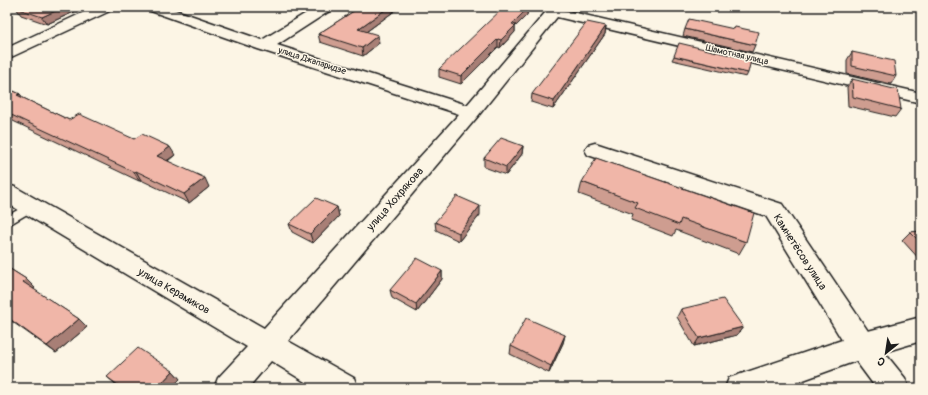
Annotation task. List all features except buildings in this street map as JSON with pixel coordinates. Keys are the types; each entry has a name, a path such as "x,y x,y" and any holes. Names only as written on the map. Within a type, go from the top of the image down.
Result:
{"street":[{"path":"7,54 107,7"},
{"name":"улица Джапаридзе","path":"153,7 264,46 471,112"},
{"path":"264,46 326,7"},
{"name":"Шамотная улица","path":"556,10 921,98"},
{"name":"улица Хохрякова","path":"229,388 471,112 556,10"},
{"name":"Камнетёсов улица","path":"595,150 774,210 862,346 894,388"},
{"name":"улица Керамиков","path":"7,193 343,388"},
{"path":"740,388 862,346 921,329"}],"lane":[{"path":"7,222 30,207"}]}
